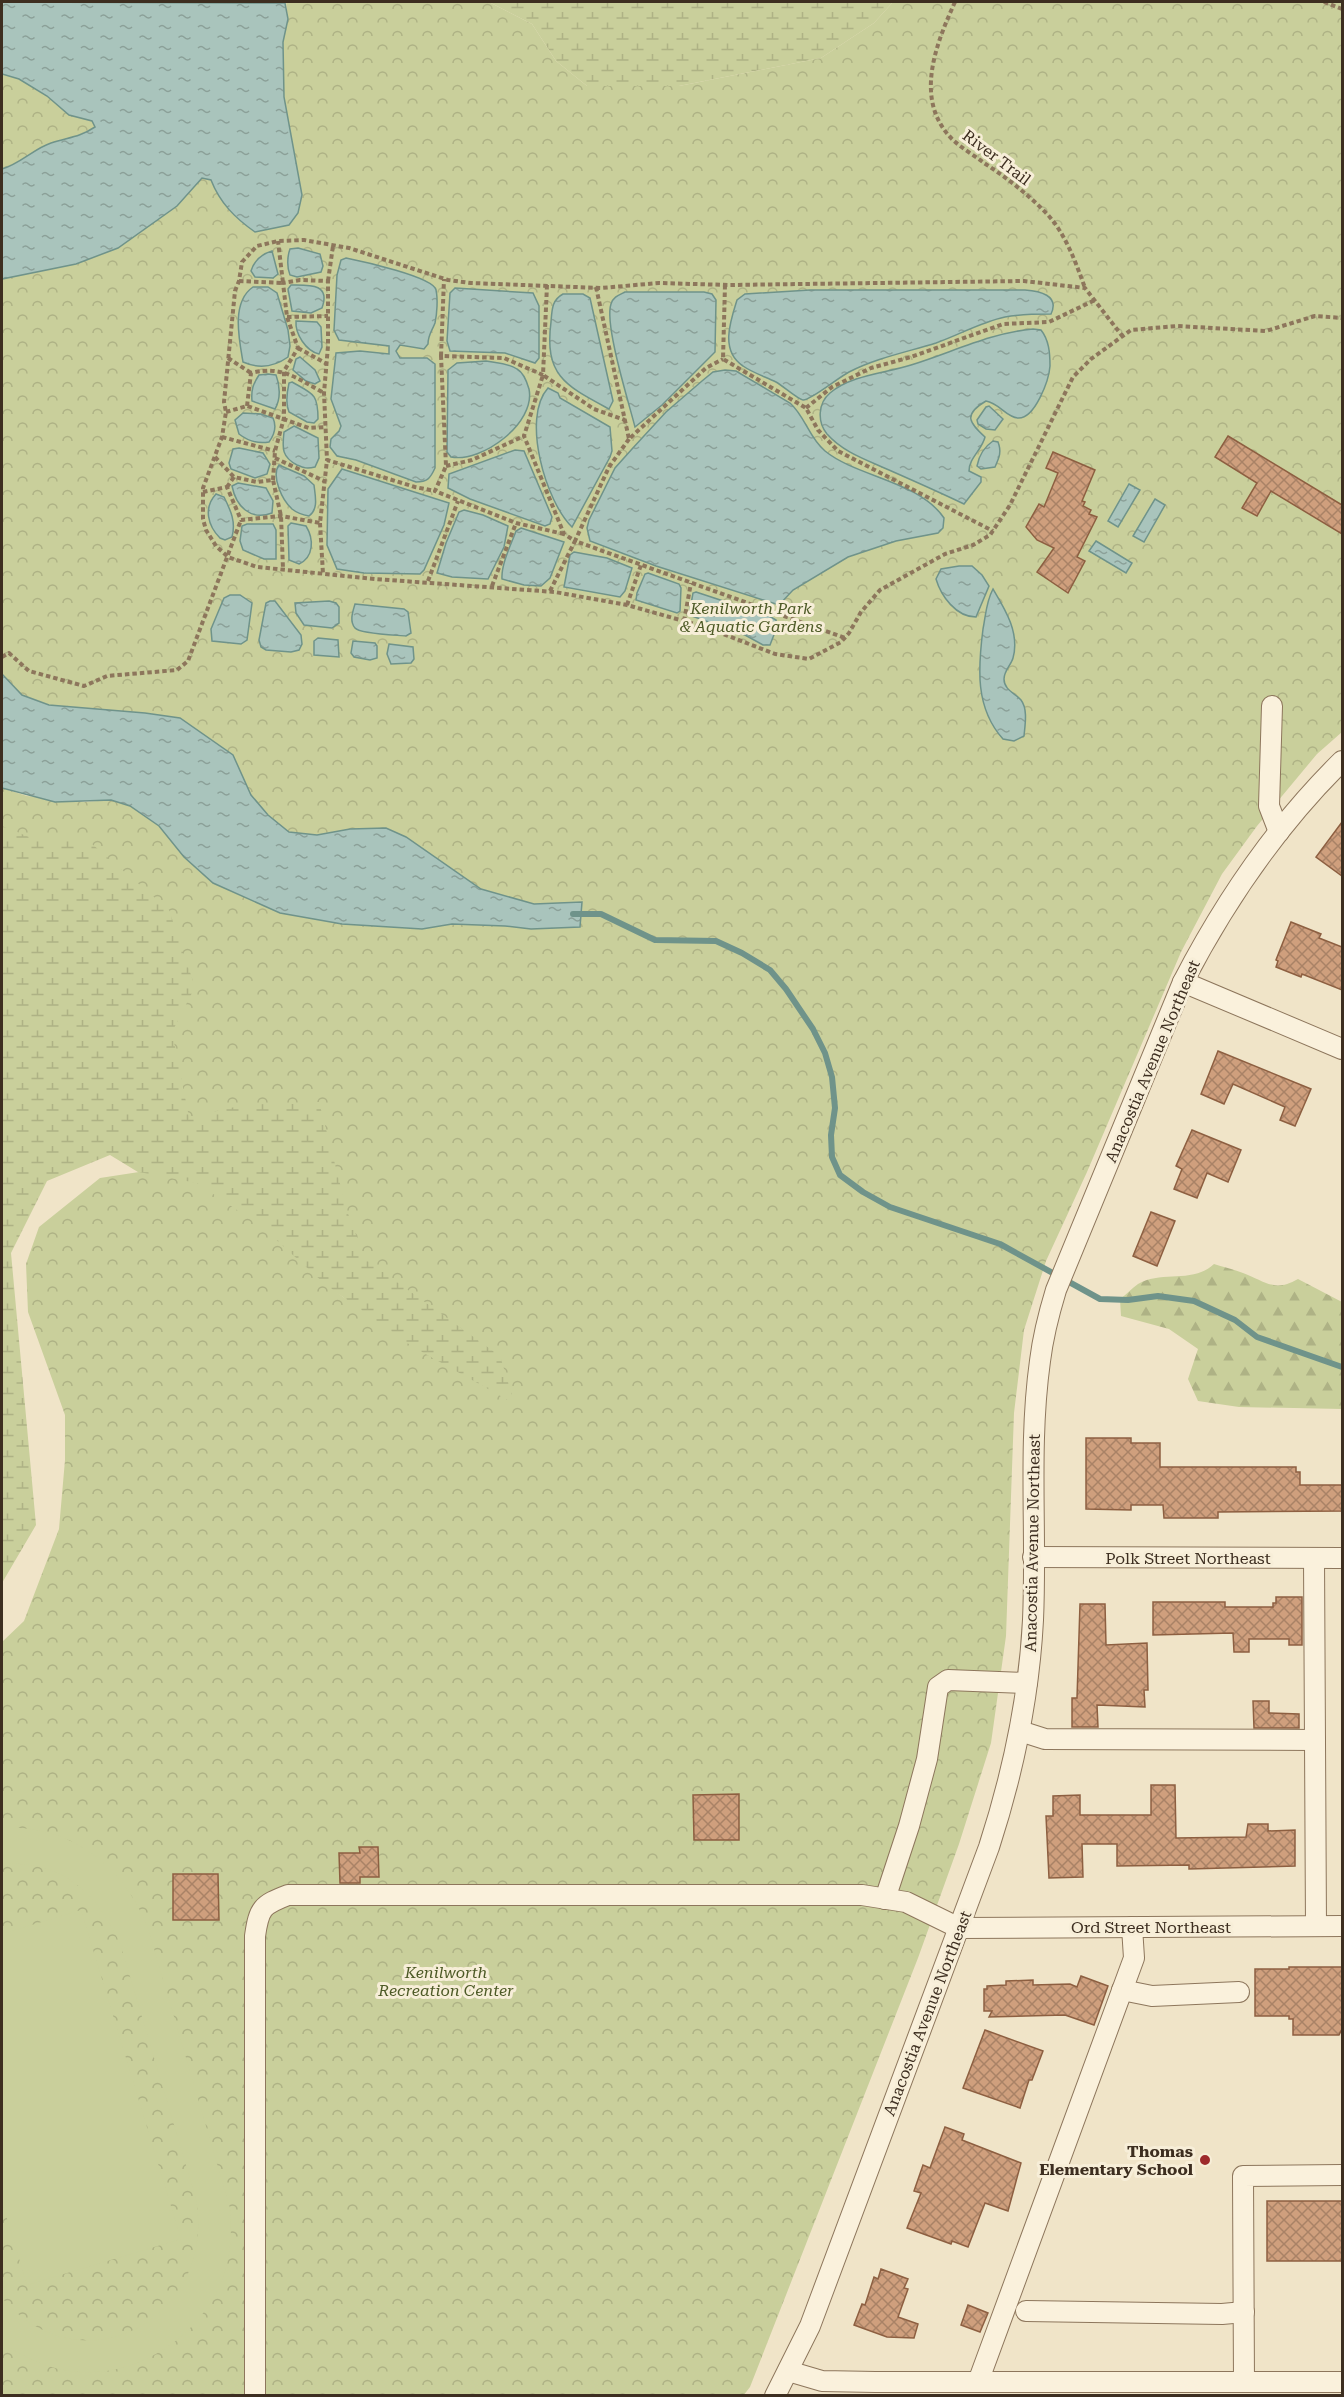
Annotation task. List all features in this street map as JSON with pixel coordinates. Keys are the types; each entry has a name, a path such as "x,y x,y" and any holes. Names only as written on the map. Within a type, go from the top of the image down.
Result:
{"street":[{"path":"1272,706 1269,807 1279,832"},
{"name":"Anacostia Avenue Northeast","path":"775,2396 814,2316 990,1847 1006,1796 1020,1731 1027,1683 1033,1618 1034,1446 1037,1385 1043,1341 1056,1290 1183,982 1224,909 1279,832 1342,761"},
{"path":"1183,982 1342,1048"},
{"name":"Polk Street Northeast","path":"1033,1557 1342,1558"},
{"path":"1314,1558 1316,1926"},
{"path":"885,1899 927,1759 938,1687 948,1680 1027,1683"},
{"path":"1020,1731 1045,1739 1315,1740"},
{"path":"255,2396 255,1936 258,1914 270,1902 288,1895 862,1895 906,1902 959,1928"},
{"name":"Ord Street Northeast","path":"959,1928 1342,1926"},
{"path":"978,2382 1134,1958 1132,1927"},
{"path":"1122,1990 1152,1995 1239,1992"},
{"path":"1244,2382 1243,2176 1342,2175"},
{"path":"1026,2311 1222,2314 1244,2312"},
{"path":"788,2371 822,2381 875,2389 978,2382 1050,2389 1244,2382 1342,2382"}],"path":[{"name":"River Trail","path":"955,2 940,35 933,68 931,98 938,122 955,142 1028,195 1050,217 1063,238 1086,288 1123,337"},
{"path":"1324,2 1342,9"},
{"path":"1086,288 1024,281 725,285 659,283 596,288 471,283 444,279 349,248 304,240 278,241 257,246 242,262 233,300 224,402 226,412 222,437 203,492 203,519 206,530 216,546 228,557 257,567 550,591 627,605 705,627 776,654 809,659 845,638 861,612 879,590 945,554 973,545 993,531 1010,506 1073,377 1091,359 1131,330 1177,326 1266,331 1315,316 1342,318"},
{"path":"278,241 287,317 298,348 327,364"},
{"path":"323,574 320,523 327,460 324,393 327,364 328,281 333,246"},
{"path":"435,491 446,466 441,357 444,279"},
{"path":"239,281 283,283 300,280 328,281"},
{"path":"547,285 543,375 524,436 564,534"},
{"path":"723,359 725,285"},
{"path":"596,288 629,439"},
{"path":"806,408 832,387 871,368 911,357 1003,324 1049,322 1095,300"},
{"path":"287,317 328,316"},
{"path":"283,569 282,516 273,480 275,451 284,418 284,371 298,348"},
{"path":"441,357 504,358 543,375 594,409 625,420"},
{"path":"228,358 251,373 264,370 284,371 324,393"},
{"path":"723,359 806,408 818,430 838,451 993,531"},
{"path":"550,591 609,467 629,439 706,368 723,359"},
{"path":"247,406 251,373"},
{"path":"226,412 247,406 309,428 326,426"},
{"path":"446,466 472,460 524,436"},
{"path":"222,437 275,451"},
{"path":"215,457 234,477 257,482 273,480"},
{"path":"275,458 324,482"},
{"path":"327,460 435,491 516,523 564,534 575,542 845,638"},
{"path":"203,492 227,487 234,477"},
{"path":"2,657 9,653 29,671 84,686 107,676 177,670 188,661 241,520 227,487"},
{"path":"428,581 459,501"},
{"path":"241,520 282,516 320,523"},
{"path":"492,586 516,523"},
{"path":"627,605 641,565"},
{"path":"684,621 691,583"}],"green space":[{"name":"Kenilworth Park & Aquatic Gardens","path":"286,2 489,2 532,24 556,61 587,86 679,86 821,58 874,23 893,2 1342,2 1342,732 1317,754 1257,826 1222,874 1181,952 1087,1172 1046,1261 1024,1330 1014,1413 1006,1636 991,1743 959,1844 918,1958 750,2387 743,2396 2,2396 2,1642 24,1621 59,1529 65,1460 65,1415 28,1312 26,1264 39,1227 100,1178 139,1172 197,1183 262,1227 325,1284 413,1347 515,1404 500,1356 365,1259 347,1211 319,1102 244,1105 189,1117 172,1032 195,987 169,910 85,838 34,839 2,826 2,788 27,796 84,802 111,800 130,806 160,826 180,718 50,705 22,695 2,674 2,279 76,264 154,222 177,206 202,178 211,180 229,209 255,232 302,195 284,97 283,42 288,19"},
{"path":"489,2 893,2 874,23 821,58 679,86 587,86 556,61 532,24"},
{"path":"2,74 19,79 47,96 69,115 92,121 95,127 69,140 50,143 27,158 2,169"},
{"path":"2,791 226,890 583,1446 438,1385 343,1297 110,1155 47,1181 11,1253 36,1525 2,1583"},
{"path":"1214,1264 1270,1284 1282,1285 1298,1279 1342,1302 1342,1409 1239,1407 1198,1401 1188,1379 1198,1349 1169,1329 1121,1316 1120,1299 1138,1284 1157,1278 1197,1274"},
{"path":"2,1828 50,1833 92,1853 125,1886 138,1906 148,1928 230,2208 230,2242 224,2275 199,2319 181,2337 160,2351 138,2363 114,2370 89,2372 64,2370 33,2360 5,2345 2,2342 2,2298 34,2325 69,2339 104,2339 137,2328 165,2308 186,2278 197,2242 196,2199 120,1943 100,1908 74,1883 60,1874 43,1868 24,1864 2,1864"},
{"path":"81,1910 181,2239 27,2285 2,2202 2,1934"}],"water":[{"path":"2,2 285,3 288,19 283,42 284,97 302,195 298,213 289,225 255,232 229,209 211,180 202,178 177,206 118,248 76,264 2,279 2,169 15,164 45,145 95,127 92,121 69,115 47,96 19,79 2,74"},
{"path":"298,248 320,254 323,266 321,272 297,277 290,275 289,252 290,249"},
{"path":"272,251 278,274 273,278 255,277 251,271 254,264 262,256"},
{"path":"346,258 411,275 432,285 436,290 436,319 428,344 424,349 400,345 396,351 400,358 427,358 435,364 435,468 426,480 416,482 356,460 337,456 330,447 331,439 341,426 331,399 336,353 360,351 389,354 389,346 339,340 334,330 337,275 341,260"},
{"path":"291,285 317,287 323,294 322,308 311,313 292,311 288,289"},
{"path":"253,287 268,287 277,293 288,330 290,346 288,357 272,365 255,366 243,362 238,322 239,311 246,294"},
{"path":"455,288 533,293 539,306 539,358 535,363 505,353 450,351 447,341 450,293"},
{"path":"810,290 1025,290 1047,295 1053,302 1053,308 1051,314 1016,315 996,319 936,343 870,363 849,372 812,397 803,400 736,360 731,352 729,336 737,300 745,294"},
{"path":"625,292 704,292 712,294 716,300 715,352 662,405 635,427 611,328 611,304 616,296"},
{"path":"563,294 583,294 590,298 613,401 609,409 570,386 555,367 550,340 552,313 553,305"},
{"path":"296,321 317,322 321,327 322,347 319,354 302,341 297,331"},
{"path":"1033,329 1041,330 1046,338 1050,356 1044,389 1035,406 1024,417 1014,417 995,404 986,401 978,406 971,415 972,423 985,437 971,462 969,471 981,477 981,482 964,504 856,455 834,441 824,429 820,418 823,402 830,393 848,382 911,365 1002,334"},
{"path":"300,357 315,370 320,381 315,384 306,381 293,370 296,359"},
{"path":"486,361 506,364 519,371 525,378 529,389 529,402 516,427 504,438 477,454 451,457 447,452 448,370 457,363"},
{"path":"736,371 790,403 800,414 820,446 838,460 904,487 933,506 944,518 943,528 938,533 896,541 848,557 793,590 779,605 656,566 590,541 587,528 589,520 615,468 666,412 713,372"},
{"path":"259,375 276,375 278,383 279,396 275,409 252,401 252,390 257,378"},
{"path":"292,382 313,395 317,404 318,419 314,423 307,422 289,412 287,394 289,383"},
{"path":"548,388 558,393 560,398 610,427 612,451 610,457 572,527 553,499 540,459 537,419 540,402"},
{"path":"989,406 1003,419 995,430 986,429 978,424 977,420"},
{"path":"243,413 261,414 273,418 275,430 269,442 253,441 239,434 235,420"},
{"path":"294,426 318,438 319,458 315,467 299,466 286,456 283,448 284,432"},
{"path":"993,441 998,442 1000,449 995,467 981,469 977,466 979,458"},
{"path":"233,449 263,453 270,464 267,474 255,478 231,469 229,463"},
{"path":"515,450 524,451 552,517 550,524 545,526 470,499 448,488 449,474"},
{"path":"279,465 304,476 314,485 315,506 309,516 294,510 285,500 277,481"},
{"path":"342,469 449,503 444,525 424,570 420,574 364,573 337,569 327,545 328,489"},
{"path":"238,483 266,488 273,501 272,513 257,515 245,510 237,500 232,486"},
{"path":"1129,484 1140,490 1118,527 1108,521"},
{"path":"216,494 224,497 233,521 232,537 225,540 220,538 212,528 209,517 209,505"},
{"path":"1155,499 1165,505 1144,542 1133,536"},
{"path":"464,510 508,526 504,547 488,579 452,577 437,573 459,512"},
{"path":"291,523 306,526 310,536 310,552 308,557 299,564 289,560 288,526"},
{"path":"273,524 276,530 276,559 264,559 243,550 240,541 242,526"},
{"path":"521,528 564,542 550,578 541,586 524,585 502,579 507,555 516,531"},
{"path":"1096,541 1132,563 1126,573 1089,551"},
{"path":"574,552 607,558 632,568 625,591 620,597 564,587 570,555"},
{"path":"972,566 989,586 976,617 962,613 950,604 936,579 941,569"},
{"path":"648,573 679,584 681,588 680,611 677,613 636,600 645,574"},
{"path":"993,589 1010,622 1015,639 1013,658 1005,673 1004,683 1021,700 1025,722 1024,736 1014,741 1003,739 994,727 987,714 981,687 980,658 983,629"},
{"path":"696,592 776,620 777,627 770,645 763,645 745,635 689,615 693,593"},
{"path":"230,595 240,595 252,603 247,640 241,644 212,641 211,629 224,598"},
{"path":"275,601 301,635 302,644 299,650 291,652 266,650 261,647 259,640 266,603"},
{"path":"329,601 336,603 339,607 339,623 332,628 304,625 296,613 295,603"},
{"path":"355,604 404,609 408,612 411,633 406,636 358,630 352,622"},
{"path":"318,638 338,640 339,657 314,655 314,641"},
{"path":"353,641 375,643 377,658 370,660 354,657 351,653"},
{"path":"389,644 413,647 414,659 411,663 391,664 387,654"},
{"path":"2,674 22,695 49,705 180,718 233,755 251,795 268,815 289,832 317,835 350,829 386,828 406,837 481,889 534,904 582,902 580,927 531,929 452,924 422,929 342,924 280,913 213,883 184,857 159,826 130,806 111,800 55,802 2,788"}],"building":[{"path":"1228,436 1342,505 1342,534 1271,491 1257,516 1242,508 1257,483 1215,457"},
{"path":"1053,452 1095,470 1082,501 1085,502 1083,506 1091,510 1089,514 1097,517 1077,557 1085,561 1068,593 1037,572 1054,548 1037,540 1026,527 1039,504 1044,507 1058,473 1046,468"},
{"path":"1342,822 1342,876 1316,857"},
{"path":"1291,922 1321,934 1319,938 1342,947 1342,990 1302,974 1301,977 1276,967 1278,961 1276,960"},
{"path":"1218,1051 1311,1089 1295,1126 1280,1120 1285,1107 1233,1084 1224,1104 1201,1094"},
{"path":"1192,1130 1241,1150 1228,1182 1207,1173 1197,1198 1174,1189 1182,1169 1176,1166"},
{"path":"1151,1212 1175,1221 1157,1266 1133,1256"},
{"path":"1086,1438 1131,1438 1131,1443 1160,1443 1160,1467 1296,1467 1296,1472 1300,1472 1300,1485 1342,1485 1342,1511 1218,1512 1218,1518 1164,1518 1163,1505 1131,1505 1131,1510 1086,1509"},
{"path":"1276,1597 1302,1597 1302,1645 1289,1645 1289,1639 1249,1639 1249,1652 1234,1652 1233,1633 1153,1635 1153,1602 1225,1602 1225,1607 1273,1607"},
{"path":"1080,1604 1105,1604 1106,1645 1147,1643 1148,1690 1144,1690 1145,1707 1097,1705 1098,1727 1072,1727 1072,1698 1077,1698"},
{"path":"1253,1701 1269,1701 1269,1713 1299,1714 1299,1728 1254,1728"},
{"path":"1151,1785 1175,1785 1176,1838 1246,1837 1248,1824 1268,1824 1268,1831 1295,1830 1295,1866 1189,1869 1189,1865 1117,1866 1117,1844 1082,1844 1083,1877 1049,1878 1046,1816 1053,1816 1053,1796 1080,1795 1080,1815 1151,1815"},
{"path":"739,1794 739,1840 694,1840 693,1795"},
{"path":"359,1847 378,1847 379,1877 360,1877 360,1883 340,1883 339,1853 360,1853"},
{"path":"173,1874 218,1874 219,1920 173,1920"},
{"path":"1289,1967 1342,1967 1342,2029 1339,2035 1293,2035 1293,2019 1289,2019 1289,2016 1255,2016 1255,1969 1289,1969"},
{"path":"1081,1976 1108,1986 1094,2025 1065,2015 989,2017 992,2011 984,2011 984,1989 987,1989 987,1986 1006,1985 1006,1981 1033,1980 1033,1985 1070,1984 1077,1987"},
{"path":"985,2030 1043,2051 1032,2080 1029,2080 1020,2108 963,2088"},
{"path":"945,2127 964,2134 962,2140 1021,2163 1008,2211 985,2203 968,2247 952,2241 951,2244 907,2228 921,2193 914,2191 923,2165 930,2168"},
{"path":"1267,2201 1342,2201 1342,2261 1267,2261"},
{"path":"881,2269 908,2279 904,2288 908,2289 898,2317 918,2324 914,2338 887,2337 854,2325 862,2304 865,2305 874,2277 878,2279"},
{"path":"968,2305 988,2313 980,2332 961,2325"}],"waterway":[{"path":"573,914 601,914 655,940 716,941 770,970 813,1029 825,1053 832,1077 835,1108 831,1135 832,1157 840,1175 863,1192 890,1207 1000,1244 1100,1299 1128,1300 1158,1296 1194,1301 1235,1320 1257,1337 1342,1367"}],"place":[{"name":"Thomas Elementary School","path":"1205,2160"}],"park label":[{"name":"Kenilworth Recreation Center","path":"446,1981"}]}
